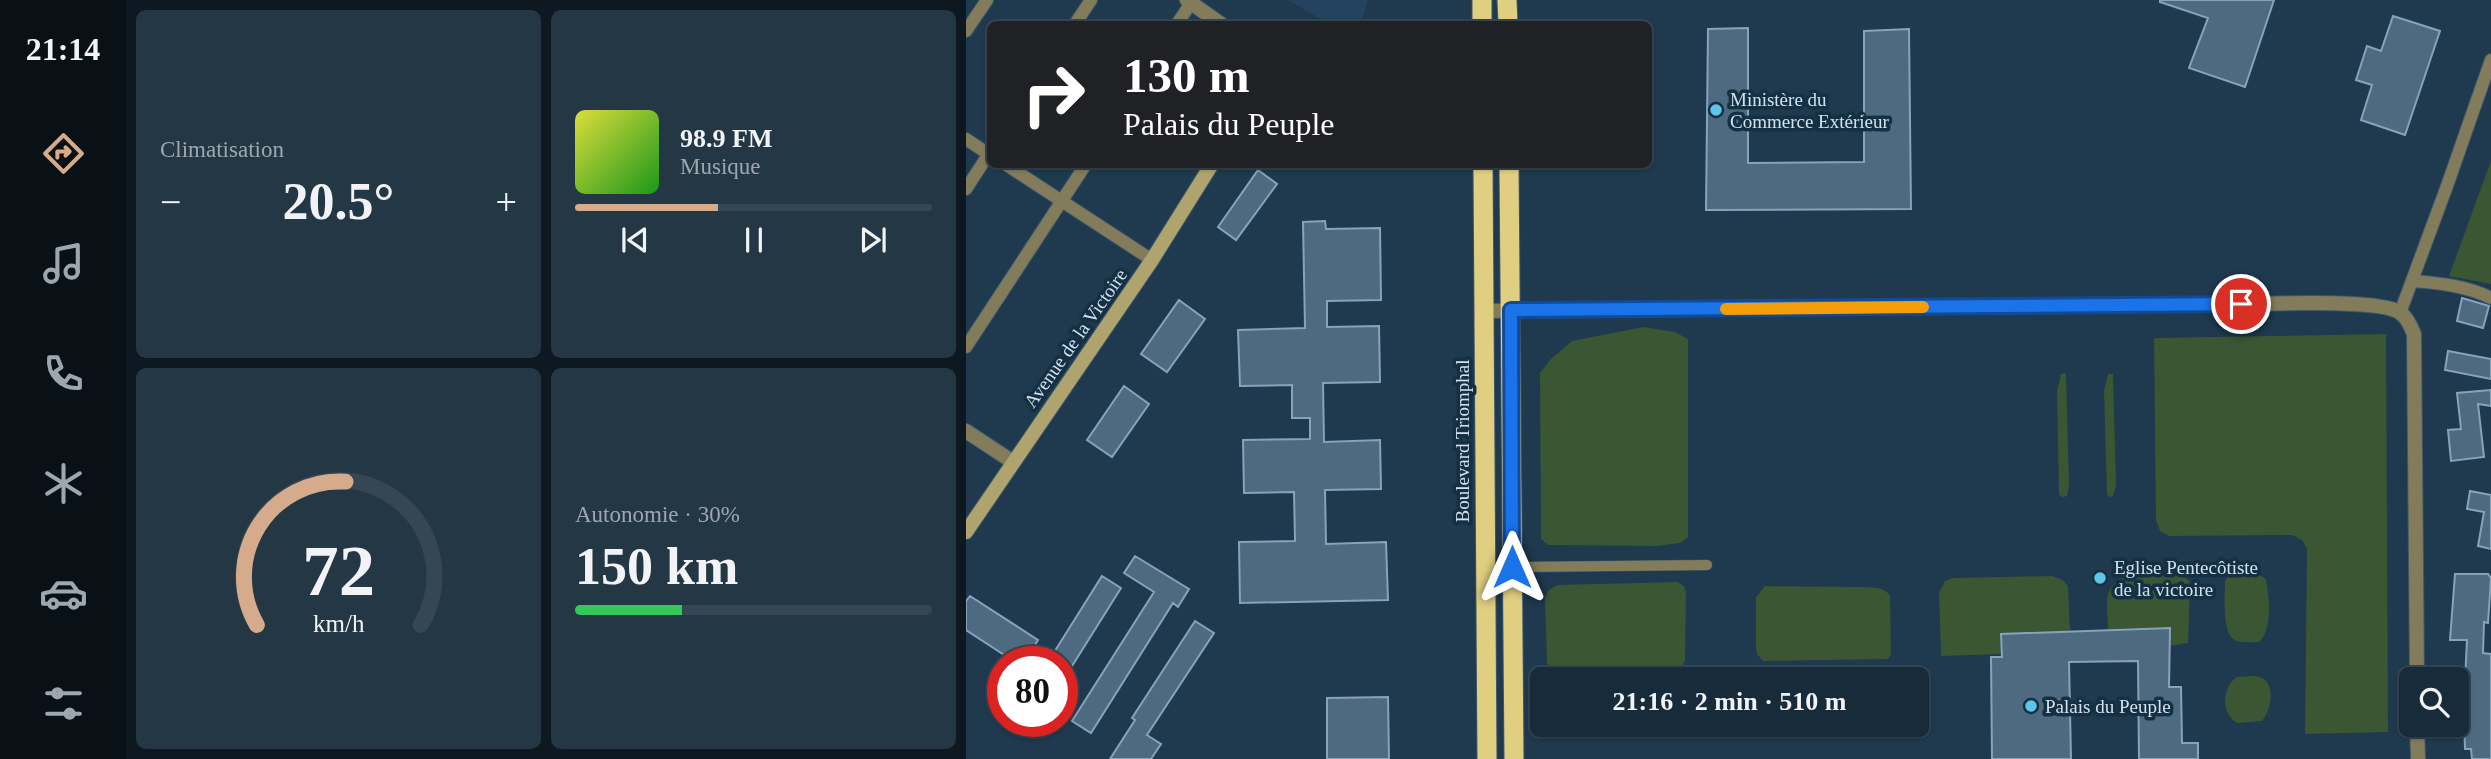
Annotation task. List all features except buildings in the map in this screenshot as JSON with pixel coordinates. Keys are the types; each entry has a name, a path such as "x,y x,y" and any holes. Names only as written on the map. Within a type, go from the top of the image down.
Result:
{"highway":[{"path":"1482,0 1482,21"},
{"path":"1507,0 1508,21"},
{"name":"Boulevard Triomphal","path":"1483,168 1487,759"},
{"path":"1509,168 1514,759"}],"main road":[{"name":"Avenue de la Victoire","path":"966,532 1152,260 1210,168"}],"street":[{"path":"966,31 986,0"},
{"path":"1077,21 1091,0"},
{"path":"1179,21 1189,1 1217,21"},
{"path":"2400,313 2491,60"},
{"path":"966,139 987,152"},
{"path":"966,189 987,158"},
{"path":"1011,168 1152,260"},
{"path":"966,347 1083,168"},
{"path":"2413,281 2438,283 2479,292 2491,298"},
{"path":"1484,311 2297,304 2379,305 2400,313 2408,321 2414,334 2417,667"},
{"path":"966,431 1013,462"},
{"path":"1512,567 1707,565"},
{"path":"2417,737 2418,759"}],"shaded area":[{"path":"1288,0 1368,0 1362,21 1324,21"}],"green space":[{"path":"2491,161 2491,284 2449,276"},
{"path":"1643,327 1675,332 1688,339 1688,537 1680,543 1657,546 1548,545 1541,539 1540,373 1551,359 1572,341"},
{"path":"2386,334 2388,732 2305,734 2307,549 2302,540 2292,535 2169,536 2160,531 2156,520 2154,338"},
{"path":"2066,373 2069,486 2067,496 2063,497 2059,495 2057,391 2061,374"},
{"path":"2108,374 2113,374 2116,486 2113,496 2110,497 2107,495 2104,391"},
{"path":"2234,574 2258,574 2266,579 2268,621 2259,642 2237,641 2228,632 2225,582 2227,577"},
{"path":"2183,575 2190,582 2188,643 2170,646 2169,628 2108,629 2109,592 2117,581 2125,577"},
{"path":"2052,576 2063,580 2068,586 2070,632 2001,635 2002,654 1941,656 1939,593 1945,581 1953,578"},
{"path":"1678,582 1684,586 1686,592 1685,660 1682,667 1550,667 1547,663 1545,599 1548,591 1557,585"},
{"path":"1765,586 1880,588 1890,596 1891,654 1888,659 1763,661 1756,648 1756,597"},
{"path":"2257,676 2268,684 2270,704 2262,721 2237,723 2228,713 2226,693 2237,677"}],"slow traffic":[{"path":"1726,309 1923,307"}],"place":[{"name":"Ministère du Commerce Extérieur","path":"1716,110"},
{"name":"Eglise Pentecôtiste de la victoire","path":"2100,578"},
{"name":"Palais du Peuple","path":"2031,706"}],"route":[{"path":"1512,567 1511,310 2241,304"}]}
